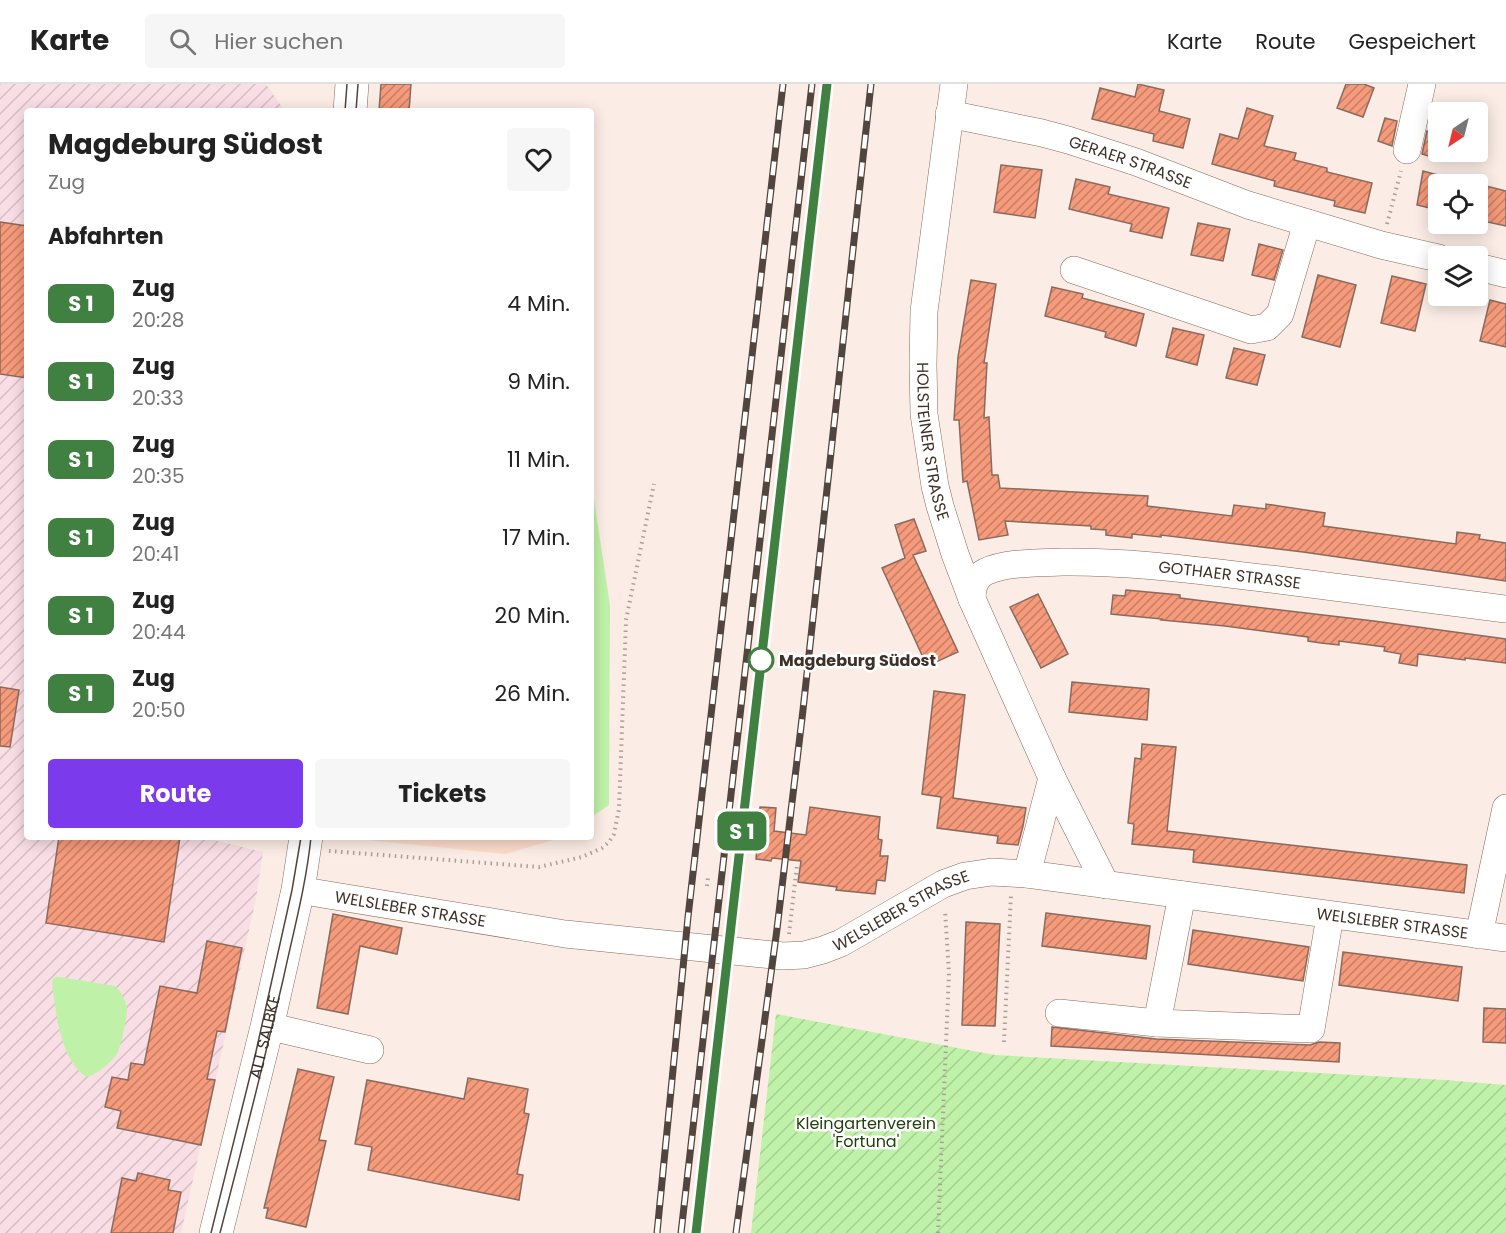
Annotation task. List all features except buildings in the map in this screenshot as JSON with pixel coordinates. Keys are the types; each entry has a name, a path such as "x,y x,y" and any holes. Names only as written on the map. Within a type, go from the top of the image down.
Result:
{"main road":[{"path":"350,108 352,84"},
{"name":"ALT SALBKE","path":"216,1233 267,1027 298,890 305,843"}],"street":[{"name":"HOLSTEINER STRASSE","path":"954,84 924,311 924,414 931,464 940,507 972,599 1052,778 1106,885"},
{"path":"1407,150 1422,84"},
{"name":"GERAER STRASSE","path":"949,114 1077,142 1248,205 1381,245 1428,256"},
{"path":"1074,270 1251,330 1267,327 1280,314 1307,223"},
{"path":"1488,270 1506,274"},
{"name":"GOTHAER STRASSE","path":"972,599 976,580 986,572 1030,563 1096,562 1191,569 1506,609"},
{"path":"1019,874 1052,778"},
{"path":"1479,935 1506,808"},
{"name":"WELSLEBER STRASSE","path":"298,890 565,934 786,956 814,953 841,943 943,885 965,876 981,873 1019,874 1506,938"},
{"path":"1157,1023 1182,895"},
{"path":"1059,1013 1157,1023 1311,1029 1330,916"},
{"path":"267,1027 370,1050"}],"path":[{"path":"1381,245 1407,150"},
{"path":"305,843 539,867 592,854 609,842 617,826 620,809 626,620 654,484"},
{"path":"786,956 797,865"},
{"path":"1004,1042 1019,874"},
{"path":"706,886 708,877"},
{"path":"938,1233 949,973 943,885"}],"shaded area":[{"path":"0,84 266,84 283,108 24,108 24,840 213,840 263,852 256,899 181,1233 0,1233"},
{"path":"367,840 554,840 505,854"}],"green space":[{"path":"594,500 610,605 609,805 594,815"},
{"path":"56,977 115,986 125,1000 127,1014 118,1052 104,1068 90,1076 86,1077 77,1068 64,1046 57,1021 52,983"},
{"name":"Kleingartenverein 'Fortuna'","path":"776,1014 995,1055 1506,1085 1506,1233 751,1233"}],"tram line":[{"path":"345,108 347,84"},
{"path":"356,108 358,84"},
{"path":"211,1233 255,1056 292,890 300,840"},
{"path":"220,1233 283,980 303,891 311,840"}],"railway":[{"path":"657,1233 688,917 783,84"},
{"path":"681,1233 812,84"},
{"path":"696,1233 827,84"},
{"path":"736,1233 777,929 803,710 871,84"}],"train":[{"path":"696,1233 827,84"}],"place":[{"name":"Magdeburg Südost","path":"761,660"}]}
